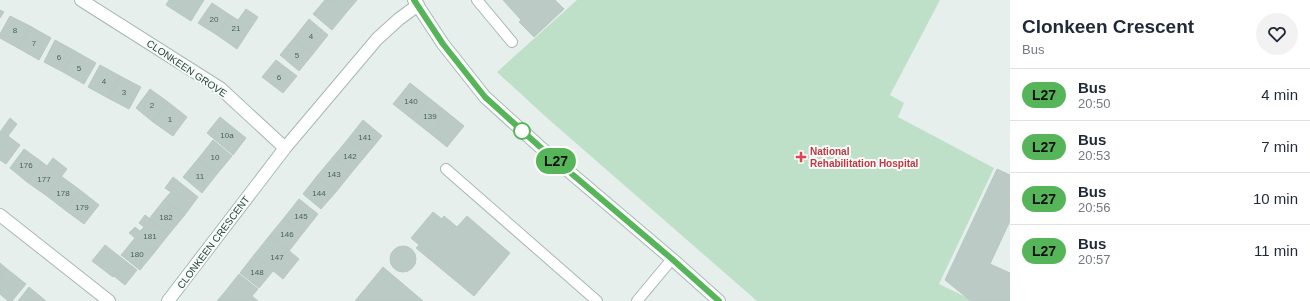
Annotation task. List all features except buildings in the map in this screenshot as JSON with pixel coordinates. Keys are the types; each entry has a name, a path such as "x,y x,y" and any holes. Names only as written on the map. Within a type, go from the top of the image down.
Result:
{"street":[{"name":"CLONKEEN GROVE","path":"81,0 220,88 285,148"},
{"name":"CLONKEEN CRESCENT","path":"168,301 285,148 377,39 416,3"},
{"path":"416,3 443,44 485,97 539,146 719,301"},
{"path":"0,215 109,301"}],"lane":[{"path":"477,0 512,42"},
{"path":"446,169 597,301"},
{"path":"637,301 672,259"}],"green space":[{"name":"National Rehabilitation Hospital","path":"577,0 940,0 890,95 904,103 898,117 994,168 939,284 974,301 757,301 546,117 497,72"}],"bus line":[{"name":"L27","path":"414,0 443,44 485,97 539,146 719,301"}],"place":[{"name":"National Rehabilitation Hospital","path":"801,157"}]}
